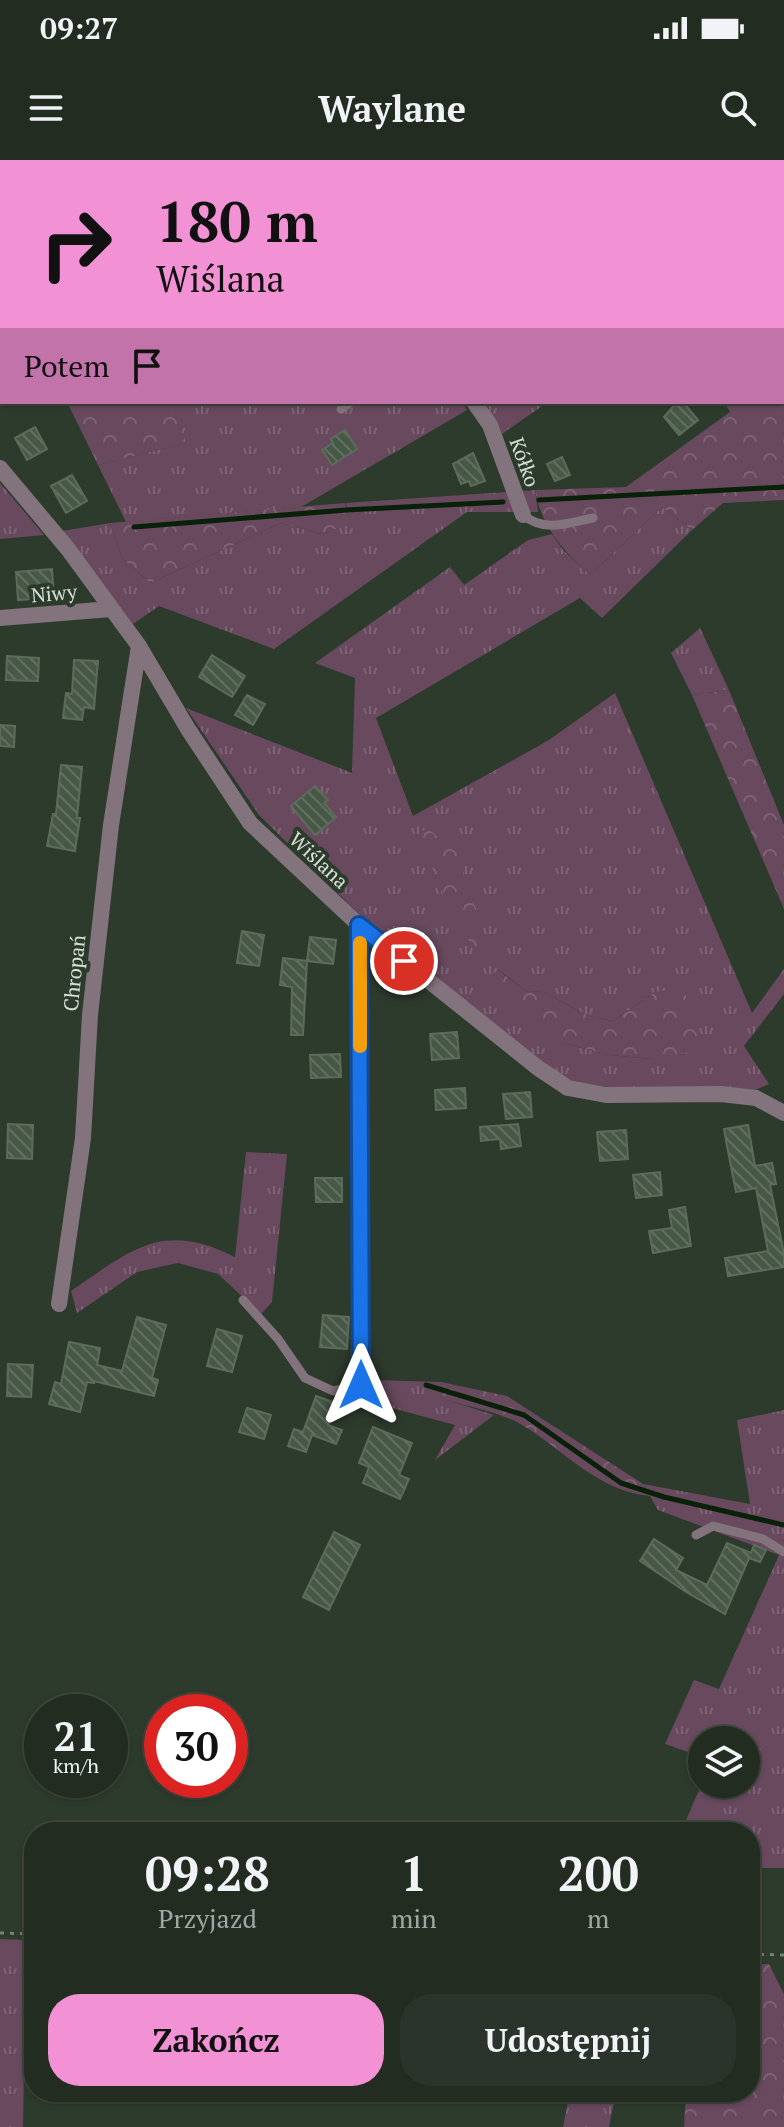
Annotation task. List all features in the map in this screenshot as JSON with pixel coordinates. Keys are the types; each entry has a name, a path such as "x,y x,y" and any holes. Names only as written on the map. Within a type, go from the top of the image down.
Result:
{"street":[{"name":"Kółko","path":"475,404 490,425 523,515"},
{"name":"Wiślana","path":"0,468 68,549 139,646 188,729 250,823 359,925 538,1068 568,1088 606,1095 721,1094 756,1098 784,1113"},
{"name":"Niwy","path":"0,618 111,609"},
{"name":"Chropań","path":"59,1304 83,1138 90,1015 111,825 139,646"},
{"path":"359,925 361,1385"}],"lane":[{"path":"341,409 348,404"},
{"name":"Kółko","path":"523,515 544,526 593,518"},
{"path":"243,1300 278,1339 305,1378 333,1391 361,1385"},
{"path":"696,1535 713,1526 763,1539 784,1552"}],"path":[{"path":"0,1933 24,1934"},
{"path":"760,1954 784,1955"}],"green space":[{"path":"68,404 173,404 186,443 98,465"},
{"path":"173,404 463,404 467,410 301,507 126,522 98,465 185,443"},
{"path":"486,404 545,404 502,434"},
{"path":"725,404 784,404 784,500 723,503 692,530 662,507 590,575 571,557 542,515 535,490 626,487 730,412"},
{"path":"0,483 44,535 0,539"},
{"path":"535,490 538,512 467,512 274,649 159,606 133,624 62,531 110,523 122,558 150,583 281,523 322,534 349,522 346,503"},
{"path":"345,503 350,523 322,534 281,523 150,583 122,558 110,523"},
{"path":"662,507 692,530 602,618 580,598 376,718 413,816 549,740 615,693 752,1013 784,969 784,994 744,1046 769,1084 755,1090 609,1087 569,1082 360,915 259,815 186,708 352,773 355,678 315,663 450,567 464,585 528,540 552,534 563,550 590,575","holes":["499,970 526,991 544,992 588,1016 613,1021 655,992 652,1059 609,1055 563,1043"]},
{"path":"700,628 729,690 692,695 671,653"},
{"path":"729,690 784,825 784,909 692,695"},
{"path":"427,828 457,853 488,944 476,949 455,923 418,834"},
{"path":"498,970 526,991 544,992 588,1016 613,1021 655,992 683,988 706,1049 652,1059 609,1055 563,1043 508,998 493,974"},
{"path":"246,1152 287,1154 272,1302 261,1314 218,1274 178,1263 137,1272 77,1313 71,1291 130,1252 148,1245 187,1241 235,1257"},
{"path":"373,1380 441,1382 440,1398 494,1415 435,1460 455,1425 370,1402"},
{"path":"441,1382 507,1396 643,1484 650,1496 614,1487 513,1420 440,1398"},
{"path":"784,1410 784,1868 761,1868 760,1944 760,1822 685,1822 696,1798 760,1798 760,1726 688,1726 688,1752 665,1744 694,1680 719,1689 779,1555 658,1510 643,1484 750,1504 737,1420"},
{"path":"0,1939 24,1940 23,2127 0,2127"},
{"path":"760,1964 769,1964 784,1994 784,2127 684,2127 685,2102 760,2102"},
{"path":"568,2102 614,2102 609,2127 563,2127"}],"building":[{"path":"675,404 685,404 698,420 679,435 664,417"},
{"path":"35,427 47,449 27,460 15,438"},
{"path":"345,430 357,449 332,465 322,450"},
{"path":"473,453 485,481 471,486 469,481 461,484 453,464"},
{"path":"562,457 570,475 555,481 547,464"},
{"path":"72,475 87,501 66,513 51,486"},
{"path":"52,569 54,598 18,600 16,572"},
{"path":"212,655 245,676 232,697 199,677"},
{"path":"7,656 39,658 38,681 6,680"},
{"path":"74,660 98,661 94,709 84,707 82,720 63,718 66,693 72,694"},
{"path":"247,695 265,704 253,725 235,715"},
{"path":"0,725 15,726 14,747 0,746"},
{"path":"61,765 82,767 75,851 47,846 53,814 56,814"},
{"path":"315,786 328,800 324,803 336,817 315,835 291,806"},
{"path":"242,931 264,935 259,966 237,963"},
{"path":"310,937 336,940 333,964 307,961"},
{"path":"283,958 307,961 303,1035 291,1035 292,987 280,985"},
{"path":"457,1032 459,1058 432,1060 430,1034"},
{"path":"340,1054 341,1077 311,1078 310,1055"},
{"path":"465,1088 466,1108 436,1110 435,1090"},
{"path":"530,1092 532,1117 506,1119 503,1094"},
{"path":"8,1124 33,1125 32,1159 7,1158"},
{"path":"518,1124 521,1146 501,1149 500,1139 481,1141 480,1127"},
{"path":"748,1125 755,1166 772,1163 776,1184 770,1185 784,1267 728,1276 725,1258 768,1251 756,1188 736,1192 724,1129"},
{"path":"626,1130 628,1159 600,1161 597,1132"},
{"path":"660,1172 662,1195 636,1198 633,1175"},
{"path":"315,1178 342,1178 342,1202 316,1202"},
{"path":"685,1207 691,1246 653,1253 649,1231 672,1228 669,1210"},
{"path":"323,1315 349,1317 347,1349 320,1347"},
{"path":"137,1317 166,1325 152,1378 158,1380 154,1396 94,1381 87,1382 80,1412 49,1404 55,1382 61,1384 69,1342 100,1348 97,1365 122,1371"},
{"path":"217,1329 242,1336 232,1372 207,1366"},
{"path":"8,1364 33,1365 31,1397 7,1396"},
{"path":"316,1396 336,1403 328,1425 342,1430 336,1444 312,1435 306,1452 288,1446 294,1429 303,1432"},
{"path":"247,1408 271,1415 264,1439 239,1432"},
{"path":"373,1427 412,1443 399,1475 409,1479 400,1499 363,1483 369,1467 359,1463"},
{"path":"334,1532 360,1545 329,1610 303,1597"},
{"path":"654,1539 683,1558 676,1570 707,1585 727,1543 751,1553 754,1545 766,1550 760,1562 749,1558 725,1614 640,1561"}],"waterway":[{"path":"539,500 784,487"},
{"path":"134,527 346,510 503,502"},
{"path":"426,1385 524,1415 621,1483 664,1497 784,1525"}],"slow traffic":[{"path":"360,943 360,1046"}],"route":[{"path":"361,1385 359,925 404,961"}]}
